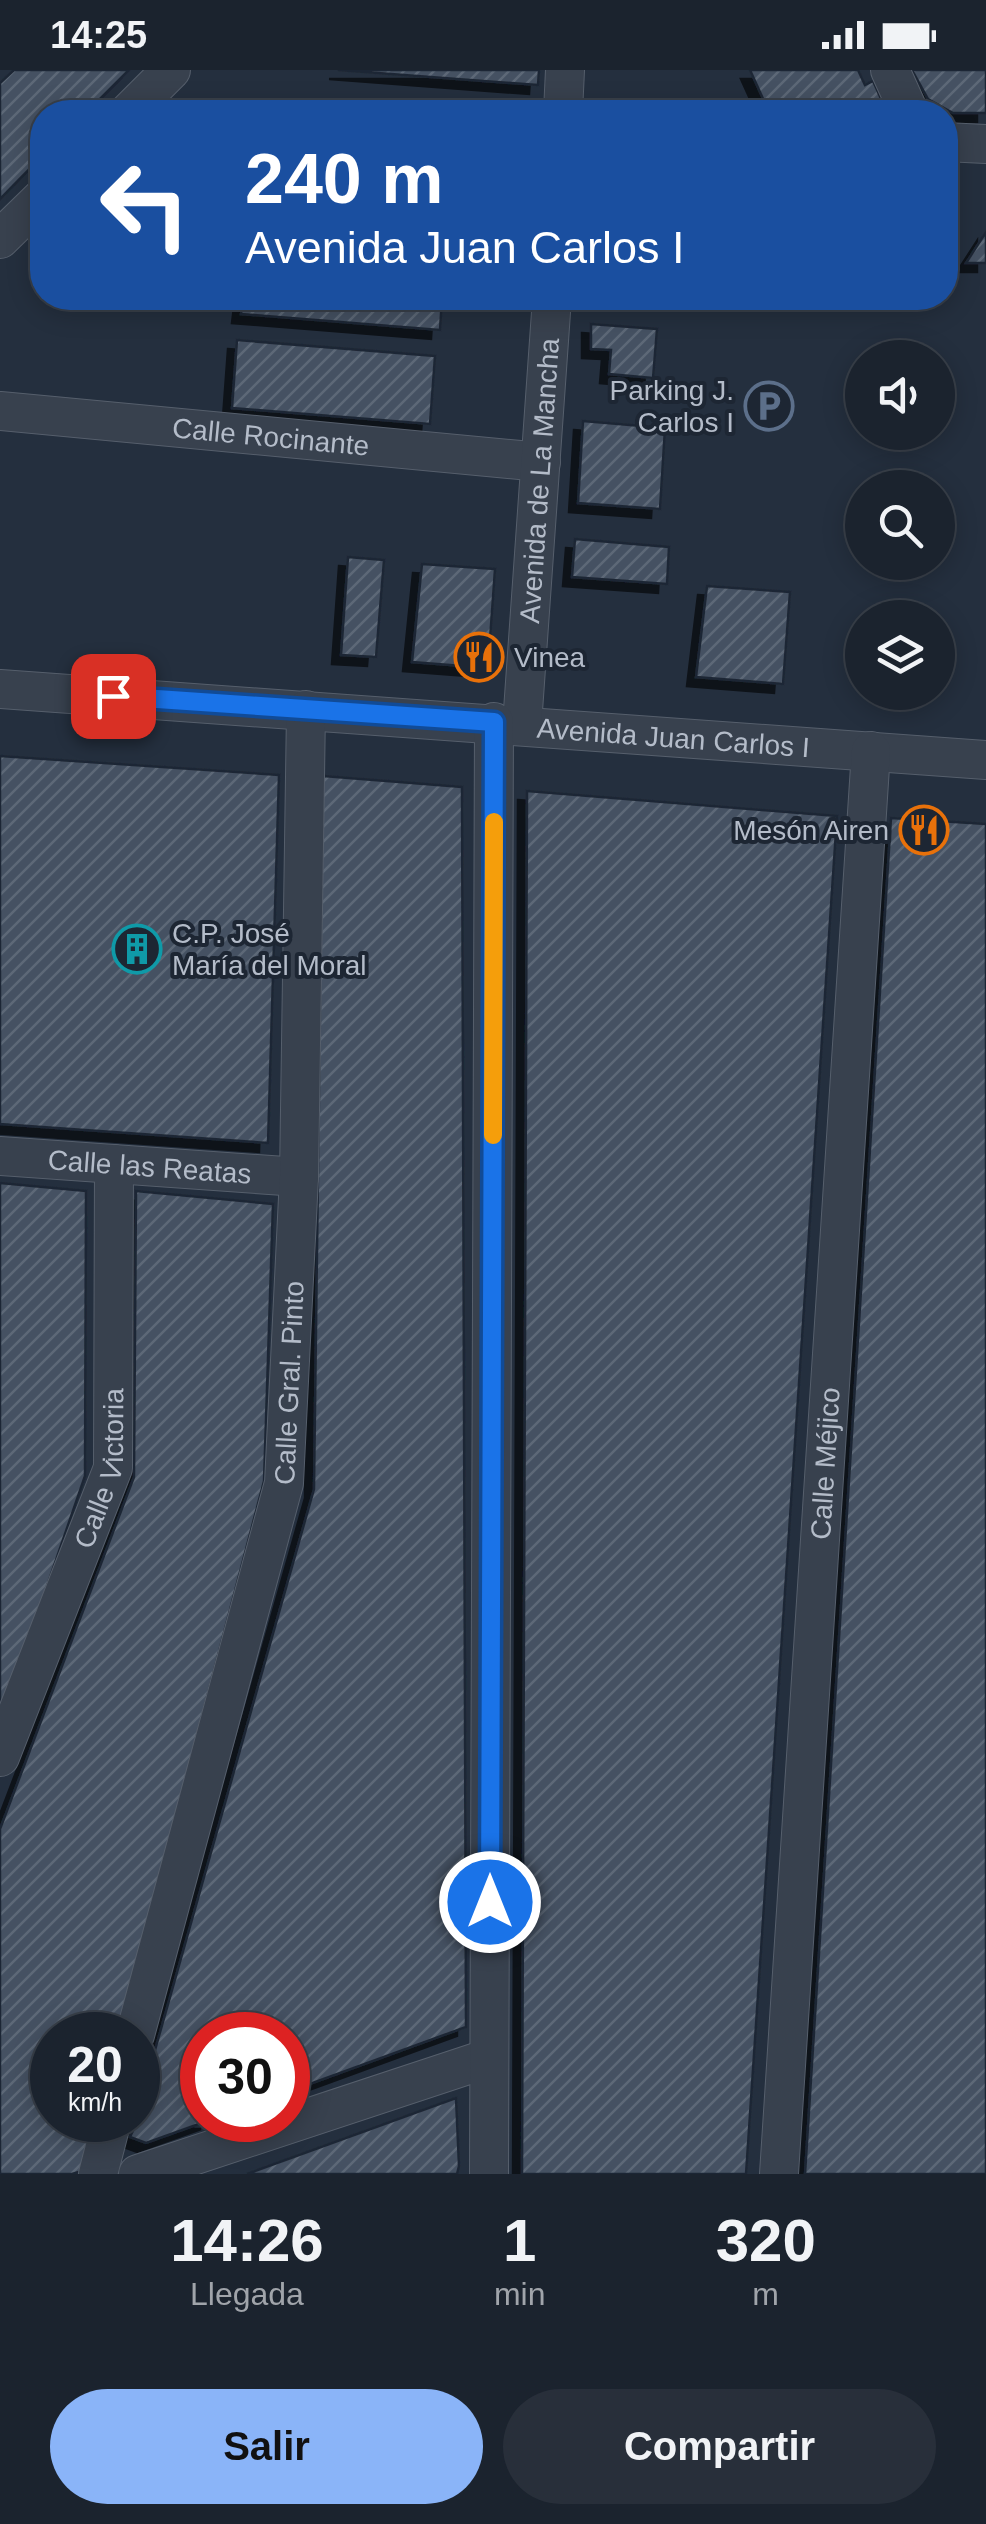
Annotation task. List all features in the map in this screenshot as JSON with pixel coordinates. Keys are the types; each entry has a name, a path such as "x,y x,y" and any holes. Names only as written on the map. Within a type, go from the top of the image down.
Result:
{"street":[{"path":"141,100 172,70"},
{"path":"564,100 565,70"},
{"path":"890,70 904,100"},
{"path":"958,143 986,144"},
{"path":"0,239 30,210"},
{"name":"Avenida de La Mancha","path":"489,2174 508,723 540,462 551,310"},
{"name":"Calle Rocinante","path":"0,411 540,462"},
{"name":"Avenida Juan Carlos I","path":"0,688 986,760"},
{"name":"Calle Gral. Pinto","path":"141,2012 284,1483 299,1176 306,710"},
{"name":"Calle Méjico","path":"779,2174 871,751"},
{"name":"Calle las Reatas","path":"0,1156 299,1176"},
{"name":"Calle Victoria","path":"0,1757 112,1468 114,1164"},
{"path":"138,2174 489,2058"},
{"path":"476,2174 489,2135"},
{"path":"98,2174 106,2142"}],"building":[{"path":"14,70 129,70 99,100 30,100 30,168 0,199 0,83"},
{"path":"338,70 539,70 538,85"},
{"path":"750,70 858,70 865,85 873,81 882,100 764,100"},
{"path":"912,70 986,70 986,113 958,113 958,100 928,99"},
{"path":"986,232 986,263 966,263"},
{"path":"242,310 441,310 440,330 241,314"},
{"path":"591,324 657,329 653,378 609,374 611,350 591,349"},
{"path":"237,340 435,356 430,424 232,408"},
{"path":"583,421 665,428 660,509 578,503"},
{"path":"575,539 669,547 667,584 572,577"},
{"path":"348,557 384,560 376,657 341,655"},
{"path":"422,564 495,569 488,668 412,662"},
{"path":"707,586 790,592 783,684 696,677"},
{"name":"C.P. José María del Moral","path":"0,756 279,775 268,1143 0,1124"},
{"path":"323,776 462,787 466,2027 310,2084 310,2012 180,2012 180,2131 160,2138 160,2032 314,1489"},
{"path":"527,791 837,816 746,2174 522,2174"},
{"path":"891,818 986,824 986,2174 805,2174"},
{"path":"0,1183 86,1191 85,1476 0,1722"},
{"path":"136,1191 273,1204 264,1481 124,2012 30,2012 30,2142 89,2142 82,2171 0,2174 0,1829 134,1477"},
{"path":"456,2098 457,2174 247,2174"}],"slow traffic":[{"path":"493,1135 494,822"}],"place":[{"name":"Parking J. Carlos I","path":"769,406"},
{"name":"Vinea","path":"479,657"},
{"name":"Mesón Airen","path":"924,830"},
{"name":"C.P. José María del Moral","path":"137,949"}],"route":[{"path":"113,696 494,722 490,1902"}]}
